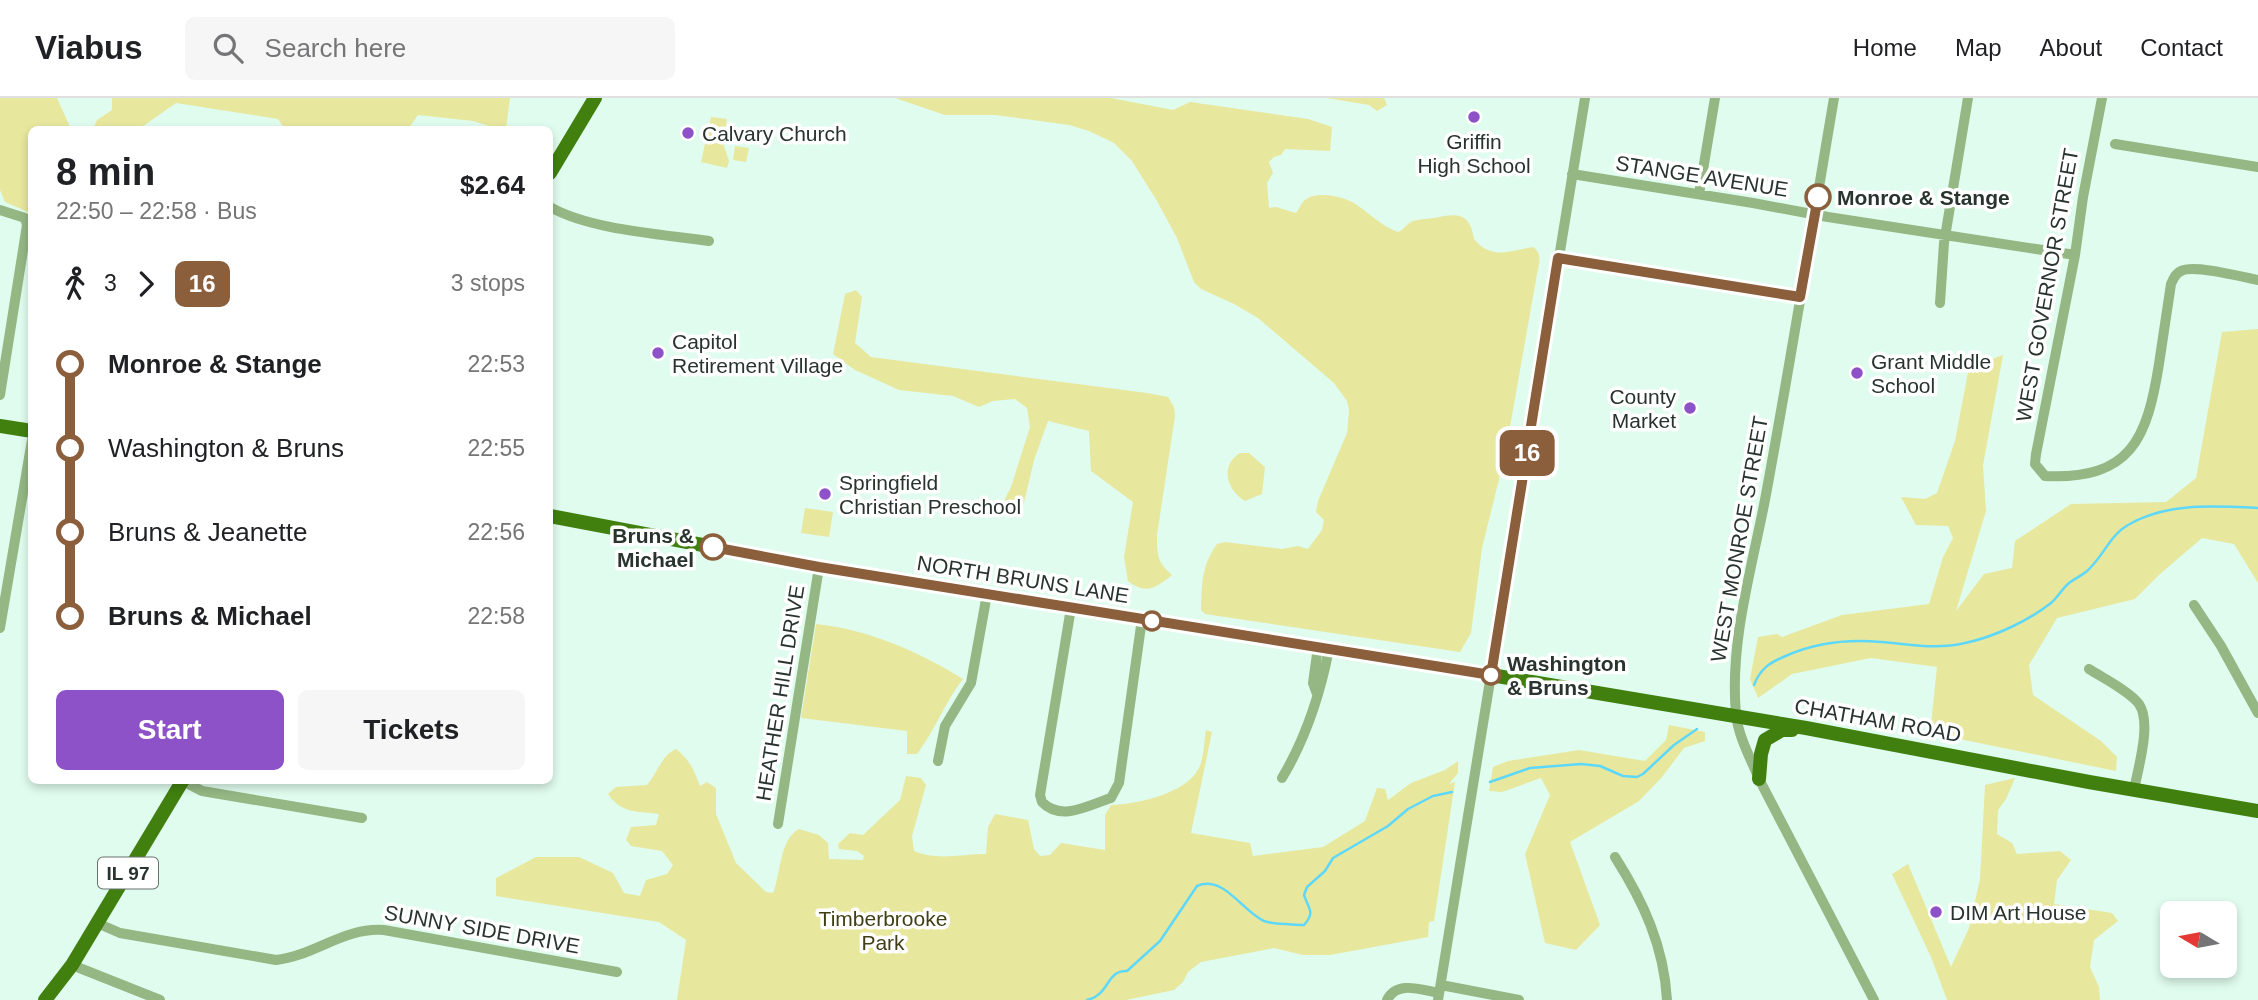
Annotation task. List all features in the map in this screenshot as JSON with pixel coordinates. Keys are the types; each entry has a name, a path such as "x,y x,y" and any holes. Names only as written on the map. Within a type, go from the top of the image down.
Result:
{"main road":[{"path":"553,168 595,98"},
{"path":"0,426 28,430"},
{"name":"NORTH BRUNS LANE","path":"553,517 819,567 1491,675"},
{"name":"CHATHAM ROAD","path":"1491,675 1806,728 2258,811"},
{"path":"1759,779 1765,740 1782,730 1806,728"},
{"name":"IL 97","path":"45,1000 72,965 181,784"},
{"name":"IL 97","path":"58,1000 72,965"}],"street":[{"path":"1439,992 1585,98"},
{"path":"1699,194 1715,98"},
{"name":"WEST MONROE STREET","path":"1834,98 1738,643 1736,717 1759,779 1874,1000"},
{"path":"1940,303 1945,235 1968,98"},
{"name":"WEST GOVERNOR STREET","path":"2102,98 2036,454 2035,464 2042,481 2093,473 2118,459 2133,446 2150,413 2171,284 2180,271 2194,269 2258,280"},
{"path":"2115,144 2258,167"},
{"name":"STANGE AVENUE","path":"1572,174 2075,255"},
{"path":"553,209 564,216 593,222 709,241"},
{"path":"0,210 25,218 26,235 0,395"},
{"path":"1558,258 1800,297"},
{"path":"0,628 28,464"},
{"name":"HEATHER HILL DRIVE","path":"778,824 819,567"},
{"path":"938,761 945,726 971,683 987,594"},
{"path":"2194,605 2221,646 2258,713"},
{"path":"1071,608 1040,795 1046,807 1065,813 1111,799 1116,793 1143,619"},
{"path":"1282,778 1305,734 1322,685 1323,648"},
{"path":"2090,669 2140,705 2144,730 2134,790"},
{"path":"189,784 202,791 362,818"},
{"path":"1615,856 1645,909 1656,936 1667,1000"},
{"name":"SUNNY SIDE DRIVE","path":"97,923 120,933 275,960 291,958 366,929 618,972"},
{"path":"72,965 160,1000"},
{"path":"1387,1000 1393,992 1405,987 1520,1000"}],"green space":[{"path":"0,98 57,98 70,126 28,126 28,212 5,202 0,190"},
{"path":"112,98 510,98 506,126 489,126 473,121 418,115 410,126 283,126 278,119 176,103 143,126 94,126 97,120 112,110"},
{"path":"895,98 1111,98 1173,110 1190,102 1308,119 1332,127 1330,151 1285,149 1281,155 1274,157 1269,162 1273,173 1267,183 1269,208 1276,207 1296,213 1310,197 1339,197 1352,202 1398,232 1413,221 1456,215 1466,219 1474,239 1487,250 1508,252 1533,247 1539,256 1539,262 1505,455 1482,548 1471,633 1460,652 1205,614 1201,610 1203,575 1217,544 1225,542 1282,549 1298,546 1308,549 1322,530 1324,520 1316,512 1318,501 1347,433 1347,401 1334,383 1258,318 1201,289 1194,282 1177,238 1157,201 1132,161 1114,143 1069,125 995,115 945,115"},
{"path":"1327,98 1384,98 1387,105 1377,111 1369,105"},
{"path":"711,117 727,119 723,143 729,161 727,168 701,162"},
{"path":"735,146 749,148 746,162 733,160"},
{"path":"856,290 862,297 855,343 871,357 1168,397 1174,407 1175,416 1157,542 1161,562 1172,575 1146,589 1128,581 1124,557 1133,502 1091,471 1089,431 1048,421 1034,460 1023,507 1016,515 1005,511 1005,499 1030,427 1027,408 1015,399 993,401 979,407 953,396 899,390 855,370 833,354 845,294"},
{"path":"2258,329 2258,583 2234,544 2202,538 2135,599 2057,618 2029,665 2033,695 2101,741 2117,757 2116,771 1930,733 1937,667 1871,658 1792,674 1758,698 1750,679 1758,637 1777,634 1782,637 1842,615 1929,604 1943,557 1953,538 1948,526 1916,525 1901,497 1925,499 1937,493 1955,441 1969,367 2003,355 1983,465 1986,511 1956,611 1984,574 2012,568 2015,541 2071,504 2166,502 2196,478 2222,332"},
{"path":"1240,453 1249,453 1265,467 1262,494 1245,501 1233,491 1228,477 1230,464"},
{"path":"805,508 833,512 829,537 801,533"},
{"path":"816,624 874,636 929,660 963,679 917,754 907,754 907,731 801,718"},
{"path":"1669,725 1705,732 1705,741 1684,748 1639,801 1570,842 1600,925 1576,950 1545,943 1525,854 1550,795 1541,778 1502,792 1489,791 1493,767 1508,761 1579,750 1645,761 1666,740"},
{"name":"Timberbrooke Park","path":"1206,730 1212,732 1191,833 1250,843 1253,856 1323,847 1365,821 1377,788 1385,789 1388,800 1411,783 1445,770 1458,761 1458,773 1449,784 1455,782 1434,921 1429,922 1428,937 1330,955 1303,955 1274,948 1201,962 1188,972 1183,982 1174,990 1126,1000 677,1000 686,940 659,922 496,896 496,878 536,857 579,857 613,873 624,893 640,896 646,880 667,874 673,865 662,851 631,846 626,840 631,827 656,825 659,814 624,808 608,794 616,787 647,785 663,760 676,749 691,766 700,786 707,782 716,788 716,814 736,863 766,892 773,893 784,849 792,834 799,829 819,835 828,843 829,859 863,860 864,856 857,851 839,849 838,844 850,833 863,835 900,800 906,776 921,778 926,785 912,836 914,851 940,856 986,854 988,827 995,814 1028,820 1034,849 1040,856 1050,855 1061,843 1105,850 1105,815 1111,805 1147,800 1183,785 1199,768"},
{"path":"2015,778 1998,810 1997,834 2012,843 2017,854 2060,851 2071,860 2057,880 2054,904 2112,913 2118,921 2094,940 2090,967 2099,987 2100,1000 1947,1000 1931,957 1892,874 1908,864 1951,967 1969,928 1980,879 1985,785"}],"waterway":[{"path":"1754,685 1763,669 1772,663 1822,644 1857,641 1944,646 1987,637 2021,622 2051,603 2069,583 2093,565 2111,540 2128,525 2159,512 2175,509 2258,508"},
{"path":"1490,782 1530,768 1581,764 1600,766 1623,776 1637,777 1697,729"},
{"path":"1087,1000 1100,993 1115,974 1127,971 1160,941 1197,886 1206,884 1224,889 1264,921 1304,925 1310,917 1304,895 1307,887 1325,871 1333,858 1388,826 1408,809 1433,796 1452,792"}],"bus line":[{"name":"16","path":"713,547 819,567 1491,675 1558,258 1800,297 1818,197"}],"place":[{"name":"Griffin High School","path":"1474,117"},
{"name":"Calvary Church","path":"688,133"},
{"name":"Monroe & Stange","path":"1818,197"},
{"name":"Capitol Retirement Village","path":"658,353"},
{"name":"Grant Middle School","path":"1857,373"},
{"name":"County Market","path":"1690,408"},
{"name":"Springfield Christian Preschool","path":"825,494"},
{"name":"Bruns & Michael","path":"713,547"},
{"name":"Washington & Bruns","path":"1491,675"},
{"name":"DIM Art House","path":"1936,912"}]}
